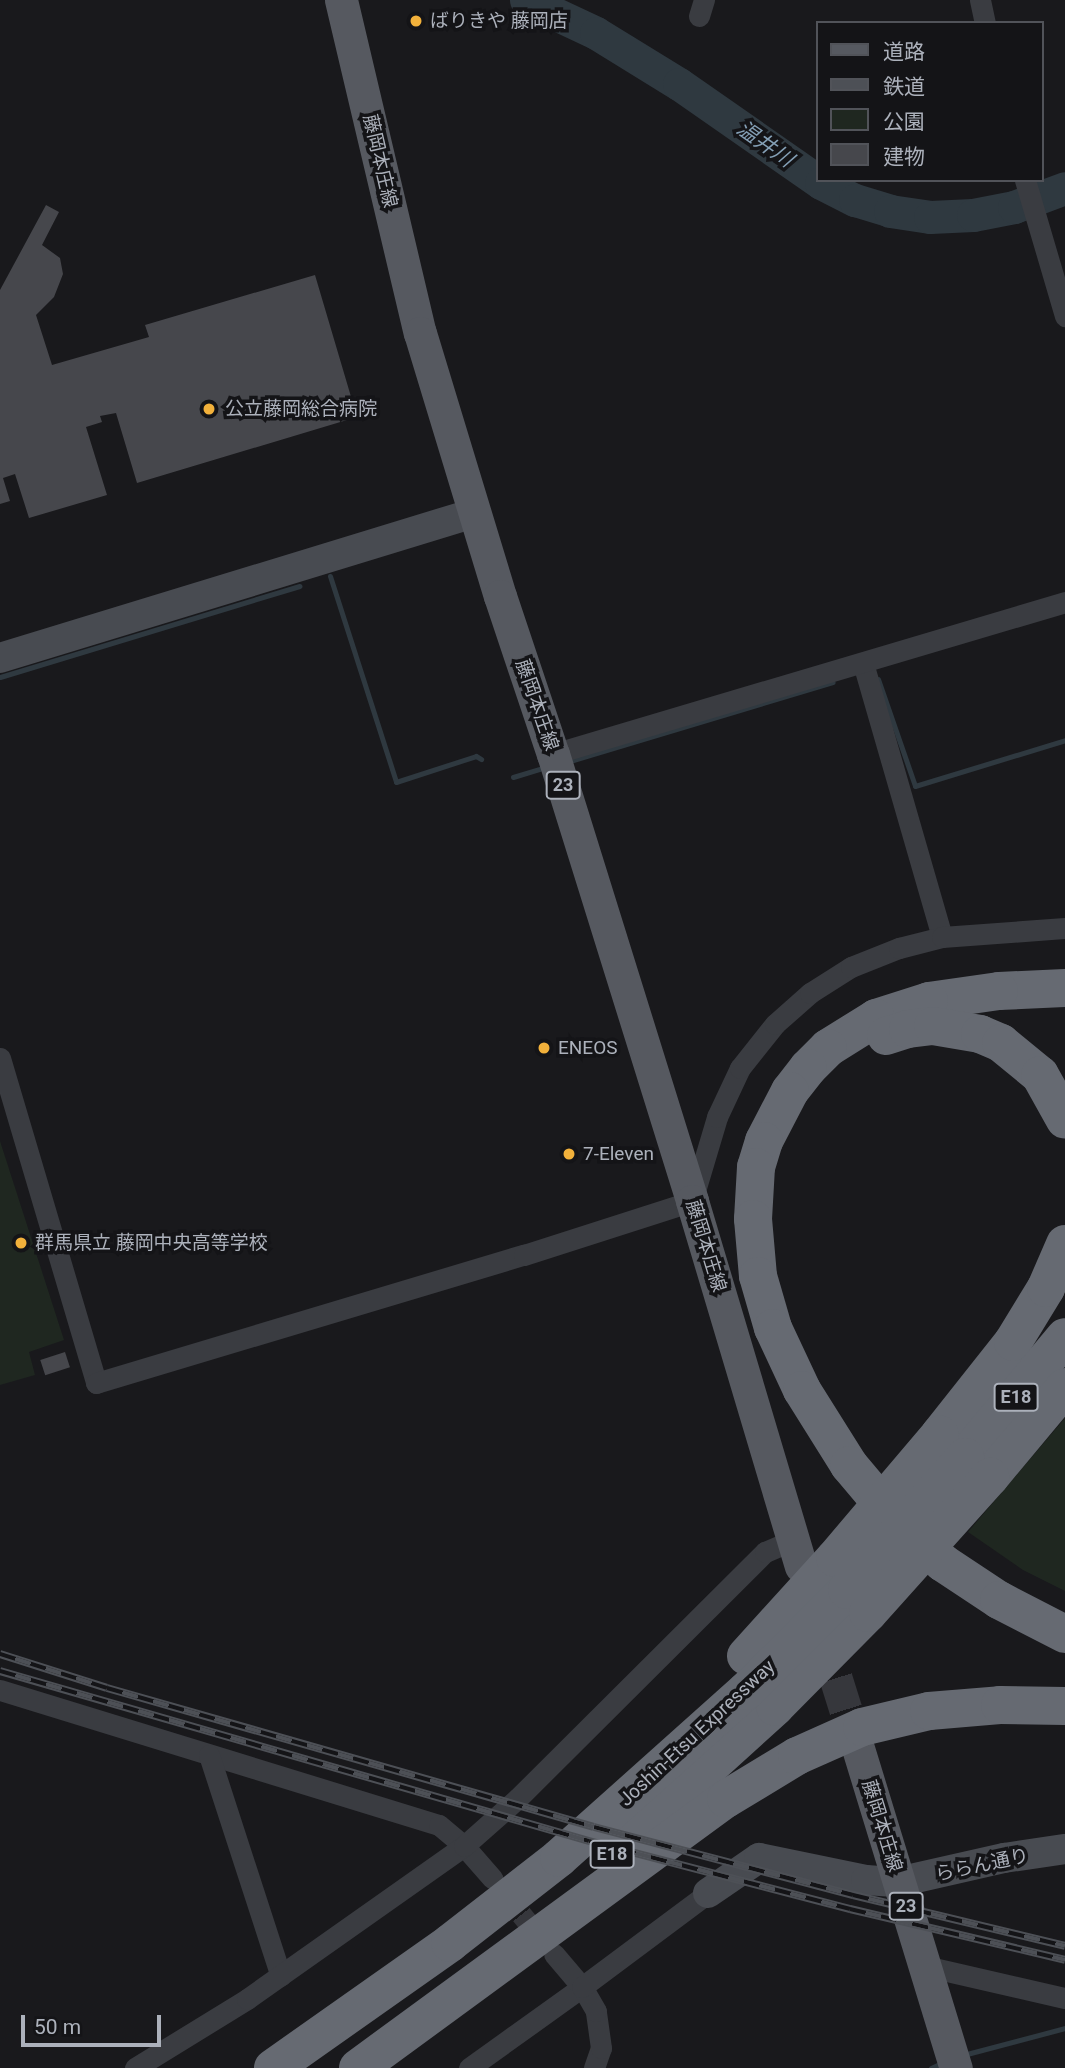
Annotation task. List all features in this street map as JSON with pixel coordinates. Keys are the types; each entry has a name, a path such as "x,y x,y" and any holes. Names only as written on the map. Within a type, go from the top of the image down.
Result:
{"highway":[{"path":"1065,988 974,993 929,1001 876,1018 828,1048 790,1091 764,1141 756,1167 753,1219 758,1276 773,1328 802,1390 849,1465 892,1516 943,1563 999,1600 1065,1634"},
{"path":"1065,1121 1040,1075 1002,1044 955,1028 908,1029 859,1049 818,1084 802,1106 784,1142 774,1180 772,1204 775,1257 791,1317 824,1386 862,1443 891,1480 930,1521 984,1561 1065,1608"},
{"path":"273,2068 331,2030 624,1778 829,1573 965,1456 1013,1342 1046,1288 1065,1244"},
{"name":"Joshin-Etsu Expressway","path":"965,1456 1065,1337"},
{"name":"Joshin-Etsu Expressway","path":"333,2068 473,1968 590,1874 775,1707 829,1573 965,1456 1065,1387"},
{"path":"358,2068 726,1799 797,1756 862,1727 929,1711 1000,1705 1065,1706"}],"main road":[{"name":"藤岡本庄線","path":"341,0 420,333 474,513 554,754 692,1201 829,1573"},
{"name":"藤岡本庄線","path":"857,1745 956,2068"}],"street":[{"path":"980,0 985,21"},
{"path":"1026,185 1065,316"},
{"path":"0,658 474,513"},
{"path":"554,754 1065,601"},
{"path":"863,663 942,937"},
{"path":"0,1058 96,1383 536,1252 692,1201 717,1117 740,1068 775,1024 810,993 851,967 900,948 942,937 1065,928"},
{"path":"135,2068 281,1976 464,1846 518,1798 765,1552 829,1573"},
{"path":"0,1690 439,1825 464,1846 492,1878"},
{"path":"209,1755 281,1976"},
{"name":"ららん通り","path":"708,1892 759,1858 866,1880 898,1882 1004,1858 1065,1849"},
{"path":"469,2068 708,1892"},
{"path":"554,1954 582,1987 596,2011 601,2048 594,2068"},
{"path":"925,1966 1065,1998"}],"green space":[{"name":"群馬県立 藤岡中央高等学校","path":"0,1141 64,1340 29,1352 35,1375 0,1385"},
{"path":"1065,1418 1065,1591 1023,1570 968,1532"}],"building":[{"path":"46,205 59,212 42,245 60,258 63,274 54,297 36,315 52,365 149,337 145,325 315,275 357,417 137,483 116,413 100,416 102,422 86,427 107,495 29,518 15,474 3,478 10,501 0,504 0,290"},
{"path":"65,1352 70,1367 45,1375 40,1360"}],"waterway":[{"name":"温井川","path":"526,0 596,33 679,84 816,180"},
{"name":"温井川","path":"820,182 855,200 890,211 930,217 973,215 1014,207 1065,188"},
{"path":"330,576 396,782 476,756 481,759"},
{"path":"0,677 300,586"},
{"path":"878,679 915,786 1065,740"},
{"path":"573,760 833,682"},
{"path":"513,777 540,769"},
{"path":"963,2055 1065,2028"},
{"path":"931,2068 944,2062"}],"tunnel":[{"path":"821,1630 857,1745"},
{"path":"502,1890 544,1942"}],"railway":[{"path":"0,1654 107,1688 594,1827 853,1895 1065,1946"},
{"path":"0,1671 589,1841 850,1909 1065,1960"}],"place":[{"name":"ばりきや 藤岡店","path":"416,21"},
{"name":"公立藤岡総合病院","path":"209,409"},
{"name":"ENEOS","path":"544,1048"},
{"name":"7-Eleven","path":"569,1154"},
{"name":"群馬県立 藤岡中央高等学校","path":"21,1243"}]}
